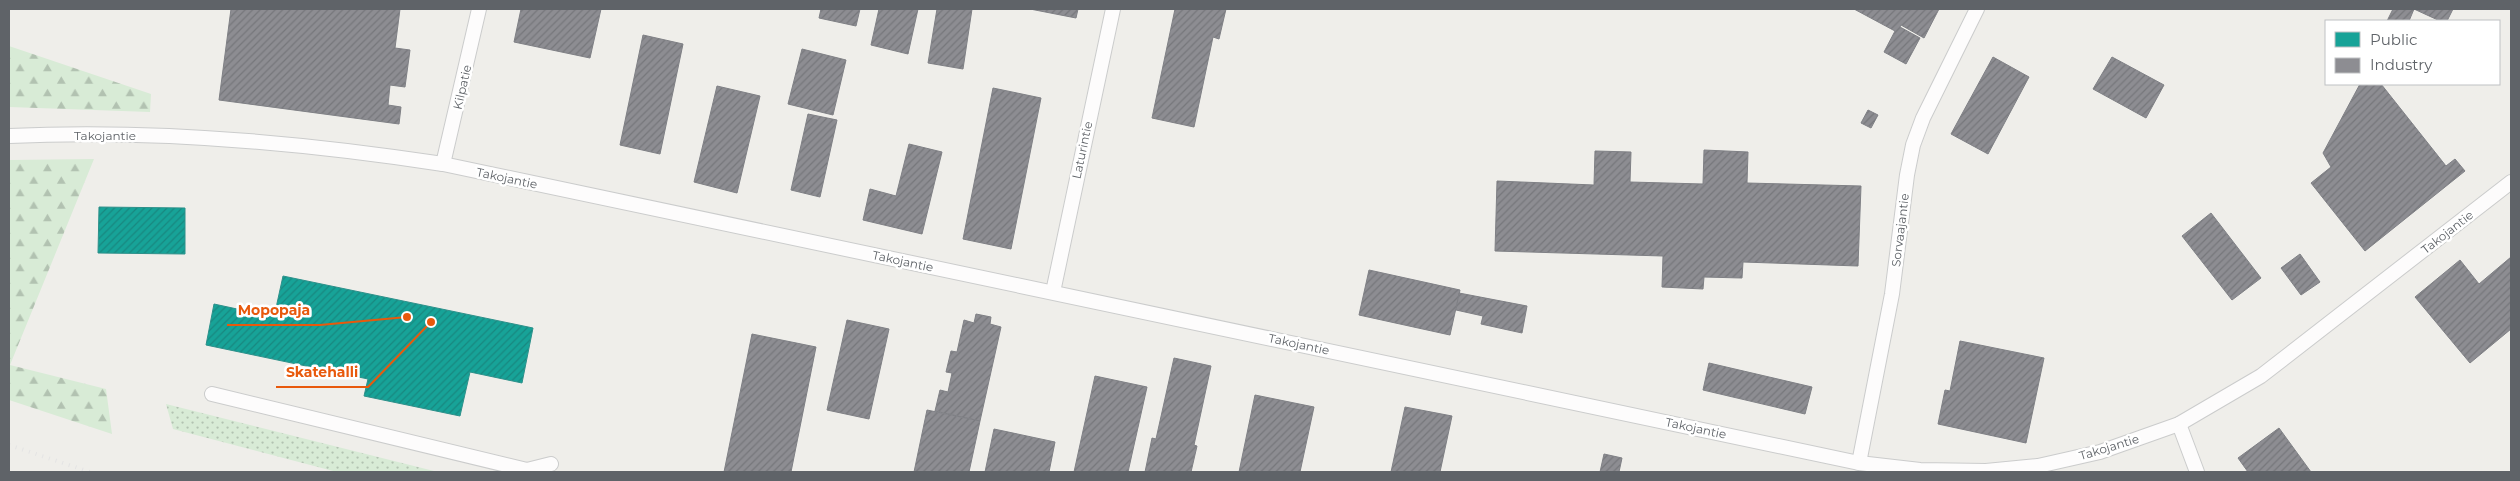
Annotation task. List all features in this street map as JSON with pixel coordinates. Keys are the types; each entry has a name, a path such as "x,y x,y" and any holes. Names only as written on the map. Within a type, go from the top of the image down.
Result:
{"street":[{"name":"Kilpatie","path":"443,164 479,9"},
{"name":"Laturintie","path":"1053,292 1113,9"},
{"name":"Sorvaajantie","path":"1859,463 1892,294 1907,175 1913,145 1923,118 1978,9"},
{"name":"Takojantie","path":"9,136 162,136 257,140 443,164 1859,463 1920,470 1986,471 2038,466 2100,452 2179,424 2261,376 2511,182"},
{"path":"212,394 527,470 550,464"},
{"path":"2179,424 2197,472"}],"green space":[{"path":"9,46 151,94 150,112 9,107"},
{"path":"94,159 10,365 106,389 112,434 9,400 9,160"},
{"path":"166,404 438,472 337,472 173,429"}],"building: Public":[{"path":"99,207 185,208 185,254 98,253"},
{"path":"283,276 533,328 522,383 470,372 460,416 364,396 368,379 206,345 214,304 274,317"}],"building: Industry":[{"path":"231,9 400,9 395,48 410,50 405,87 390,85 388,105 401,107 399,124 219,100"},
{"path":"521,9 601,9 590,58 514,42"},
{"path":"821,9 860,9 856,26 819,18"},
{"path":"879,9 918,9 908,54 871,45"},
{"path":"937,9 972,9 963,69 928,63"},
{"path":"1030,9 1078,9 1076,18"},
{"path":"1175,9 1226,9 1219,39 1213,37 1194,127 1152,118"},
{"path":"1854,9 1939,9 1924,38 1901,25 1900,27 1920,38 1906,64 1884,52 1895,31"},
{"path":"2393,9 2414,9 2409,20 2388,20"},
{"path":"2414,9 2453,9 2448,20 2438,20"},
{"path":"643,35 683,44 660,154 620,145"},
{"path":"802,49 846,60 833,115 788,104"},
{"path":"1993,57 2029,77 1988,154 1951,134"},
{"path":"2112,57 2164,85 2146,118 2093,89"},
{"path":"2359,85 2382,85 2446,166 2455,159 2465,171 2365,251 2311,183 2331,167 2323,153"},
{"path":"717,86 760,96 737,193 694,182"},
{"path":"993,88 1041,98 1011,249 963,239"},
{"path":"1868,110 1878,115 1871,128 1861,123"},
{"path":"808,114 837,120 820,197 791,190"},
{"path":"909,144 942,152 922,234 863,220 870,189 896,196"},
{"path":"1704,150 1748,152 1747,183 1861,186 1858,266 1743,262 1742,278 1704,277 1703,289 1662,287 1663,256 1495,251 1497,181 1594,185 1595,151 1631,152 1630,182 1703,184"},
{"path":"2211,213 2261,278 2232,300 2182,236"},
{"path":"2300,254 2320,282 2301,295 2281,268"},
{"path":"2511,257 2511,329 2470,363 2415,297 2460,260 2479,284"},
{"path":"1369,270 1460,290 1450,335 1359,315"},
{"path":"1459,293 1527,306 1522,333 1481,324 1483,316 1456,310"},
{"path":"976,314 991,317 990,324 1001,327 980,421 935,411 940,390 948,392 952,373 946,372 951,351 957,352 964,320 974,323"},
{"path":"847,320 889,329 869,419 827,410"},
{"path":"752,334 816,347 791,472 724,472"},
{"path":"1960,341 2044,358 2026,443 1938,424 1945,390 1950,391"},
{"path":"1174,358 1211,366 1194,445 1197,446 1191,472 1145,472 1152,438 1156,439"},
{"path":"1709,363 1812,387 1805,414 1703,390"},
{"path":"1095,376 1147,387 1128,472 1074,472"},
{"path":"1255,395 1314,407 1300,472 1239,472"},
{"path":"1405,407 1452,416 1440,472 1391,472"},
{"path":"927,410 980,421 969,472 914,472"},
{"path":"2279,428 2311,472 2248,472 2238,458"},
{"path":"994,429 1055,442 1049,472 985,472"},
{"path":"1604,454 1622,458 1619,472 1600,472"}],"railway":[{"path":"9,445 90,472"}],"place":[{"name":"Mopopaja","path":"407,317"},
{"name":"Skatehalli","path":"431,322"}]}
